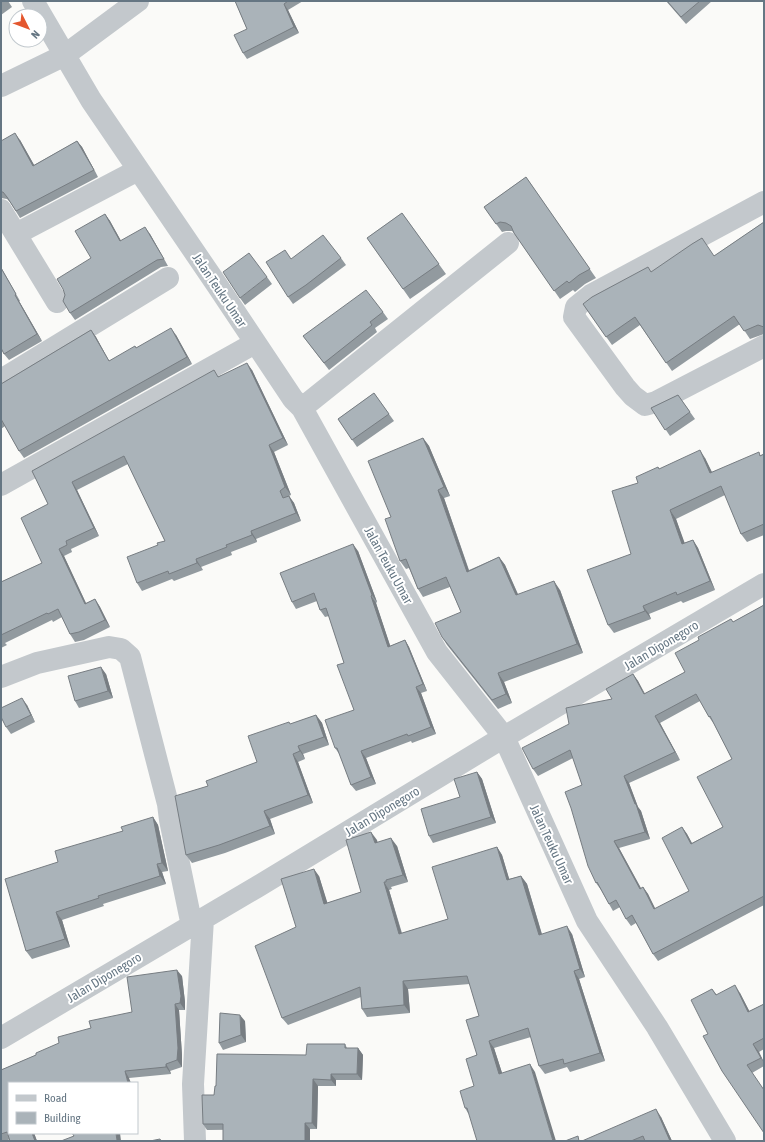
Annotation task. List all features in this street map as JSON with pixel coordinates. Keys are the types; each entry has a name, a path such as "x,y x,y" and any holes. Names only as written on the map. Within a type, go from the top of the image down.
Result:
{"street":[{"name":"Jalan Teuku Umar","path":"33,1 91,100 293,399 302,408 437,652 504,738 587,921 657,1027 725,1141"},
{"path":"1,86 65,55 138,1"},
{"path":"16,234 138,170"},
{"path":"764,202 591,295 576,307 574,317 632,396 645,405 656,402 764,346"},
{"path":"1,210 57,302"},
{"path":"302,408 508,243"},
{"path":"1,380 168,278"},
{"path":"3,479 255,343"},
{"name":"Jalan Diponegoro","path":"1,1038 764,584"},
{"path":"1,677 37,663 94,652 109,647 121,648 130,658 197,922 193,1084 196,1141"}],"building":[{"path":"235,1 288,1 284,4 294,27 243,53 234,35 247,29"},
{"path":"667,1 700,1 681,17"},
{"path":"15,133 33,166 77,141 94,170 16,211 7,197 3,192 1,192 1,141"},
{"path":"526,177 590,269 569,283 567,281 554,291 514,233 511,226 500,222 496,224 484,207"},
{"path":"402,213 439,264 403,289 367,238"},
{"path":"105,214 120,241 145,227 164,259 157,260 70,313 63,301 65,295 57,279 91,258 75,231"},
{"path":"764,222 764,327 758,325 744,331 734,316 666,363 635,317 606,337 583,304 592,297 648,267 651,272 702,238 714,256"},
{"path":"323,235 341,258 288,297 266,262 285,250 291,259"},
{"path":"249,253 267,277 240,298 223,272"},
{"path":"1,268 37,334 4,354 1,348"},
{"path":"366,290 383,312 370,322 372,325 324,363 303,336"},
{"path":"171,328 187,357 19,451 1,419 1,384 91,330 109,361 135,346 136,348"},
{"path":"247,363 283,438 269,445 285,487 280,491 283,498 289,496 296,513 251,531 252,535 196,559 197,563 169,574 168,571 137,583 127,557 158,545 157,543 165,541 124,456 72,482 94,528 66,541 67,545 59,549 85,604 95,599 105,620 79,632 70,634 58,609 1,635 1,582 42,563 21,518 48,504 32,471 214,370 218,377"},
{"path":"374,393 389,414 352,440 338,419"},
{"path":"678,395 690,412 665,430 651,408"},
{"path":"423,438 444,487 438,490 467,572 499,557 516,595 554,581 577,644 498,673 506,694 492,700 442,637 435,623 461,612 446,577 418,589 406,559 400,561 385,519 391,517 368,461"},
{"path":"700,450 710,473 759,452 760,456 764,454 764,524 741,534 721,486 670,510 682,544 693,540 710,581 677,595 676,592 643,606 645,611 608,625 587,570 631,554 612,491 638,483 636,477 658,467 659,469"},
{"path":"353,544 372,595 371,596 388,647 405,640 423,684 416,687 431,727 361,751 371,777 351,785 325,720 354,710 337,665 344,663 326,608 320,610 314,593 292,602 280,573"},
{"path":"764,605 764,896 653,954 632,915 626,919 616,900 609,904 597,882 596,883 588,866 565,792 582,785 570,750 533,769 522,748 569,724 566,708 612,699 606,689 633,674 644,694 685,672 675,653 699,640 698,637 731,619 733,622","holes":["696,694 709,717 710,716 732,759 697,777 723,827 691,844 682,827 662,838 689,891 654,909 643,887 640,889 614,841 645,832 636,804 624,776 675,752 655,716"]},
{"path":"101,667 108,691 75,701 68,676"},
{"path":"22,698 31,715 6,727 1,717 1,708"},
{"path":"316,715 324,737 298,746 300,751 293,754 308,795 264,811 270,826 219,845 186,855 175,796 208,786 206,781 257,762 248,736 289,722 290,724"},
{"path":"477,772 491,817 429,836 421,809 460,797 454,779"},
{"path":"153,817 162,863 157,864 160,876 98,896 99,898 56,912 65,939 26,951 5,879 58,862 55,851 123,831 121,827"},
{"path":"371,832 375,843 391,838 403,875 384,882 399,934 448,919 432,867 497,847 507,880 521,876 539,935 567,926 580,969 574,971 600,1053 564,1064 563,1059 539,1066 528,1028 489,1041 499,1074 530,1064 553,1141 477,1141 460,1091 474,1086 466,1059 477,1055 466,1020 479,1016 467,976 403,981 404,1005 362,1009 360,987 282,1018 255,946 296,927 281,879 314,869 324,904 361,892 346,840"},
{"path":"177,970 181,996 180,1003 175,1004 178,1048 177,1060 166,1064 166,1067 125,1071 128,1082 8,1082 8,1134 32,1134 35,1141 10,1141 7,1132 1,1134 1,1070 59,1043 58,1037 91,1028 89,1021 132,1012 127,977"},
{"path":"735,985 748,1012 764,1004 764,1038 753,1044 761,1058 747,1065 764,1090 764,1133 722,1071 703,1036 708,1034 691,1000 712,989 716,995"},
{"path":"220,1013 240,1015 241,1035 219,1043"},
{"path":"307,1044 345,1044 345,1048 358,1048 357,1074 331,1074 331,1080 313,1079 312,1123 305,1123 305,1141 223,1141 223,1124 203,1124 202,1095 214,1095 216,1086 217,1054 306,1055"},
{"path":"656,1109 670,1141 645,1141 643,1136 631,1141 582,1141"},
{"path":"73,1134 116,1134 117,1141 61,1141 74,1136"},
{"path":"578,1136 579,1141 565,1141"},
{"path":"160,1139 161,1141 150,1141"}]}
